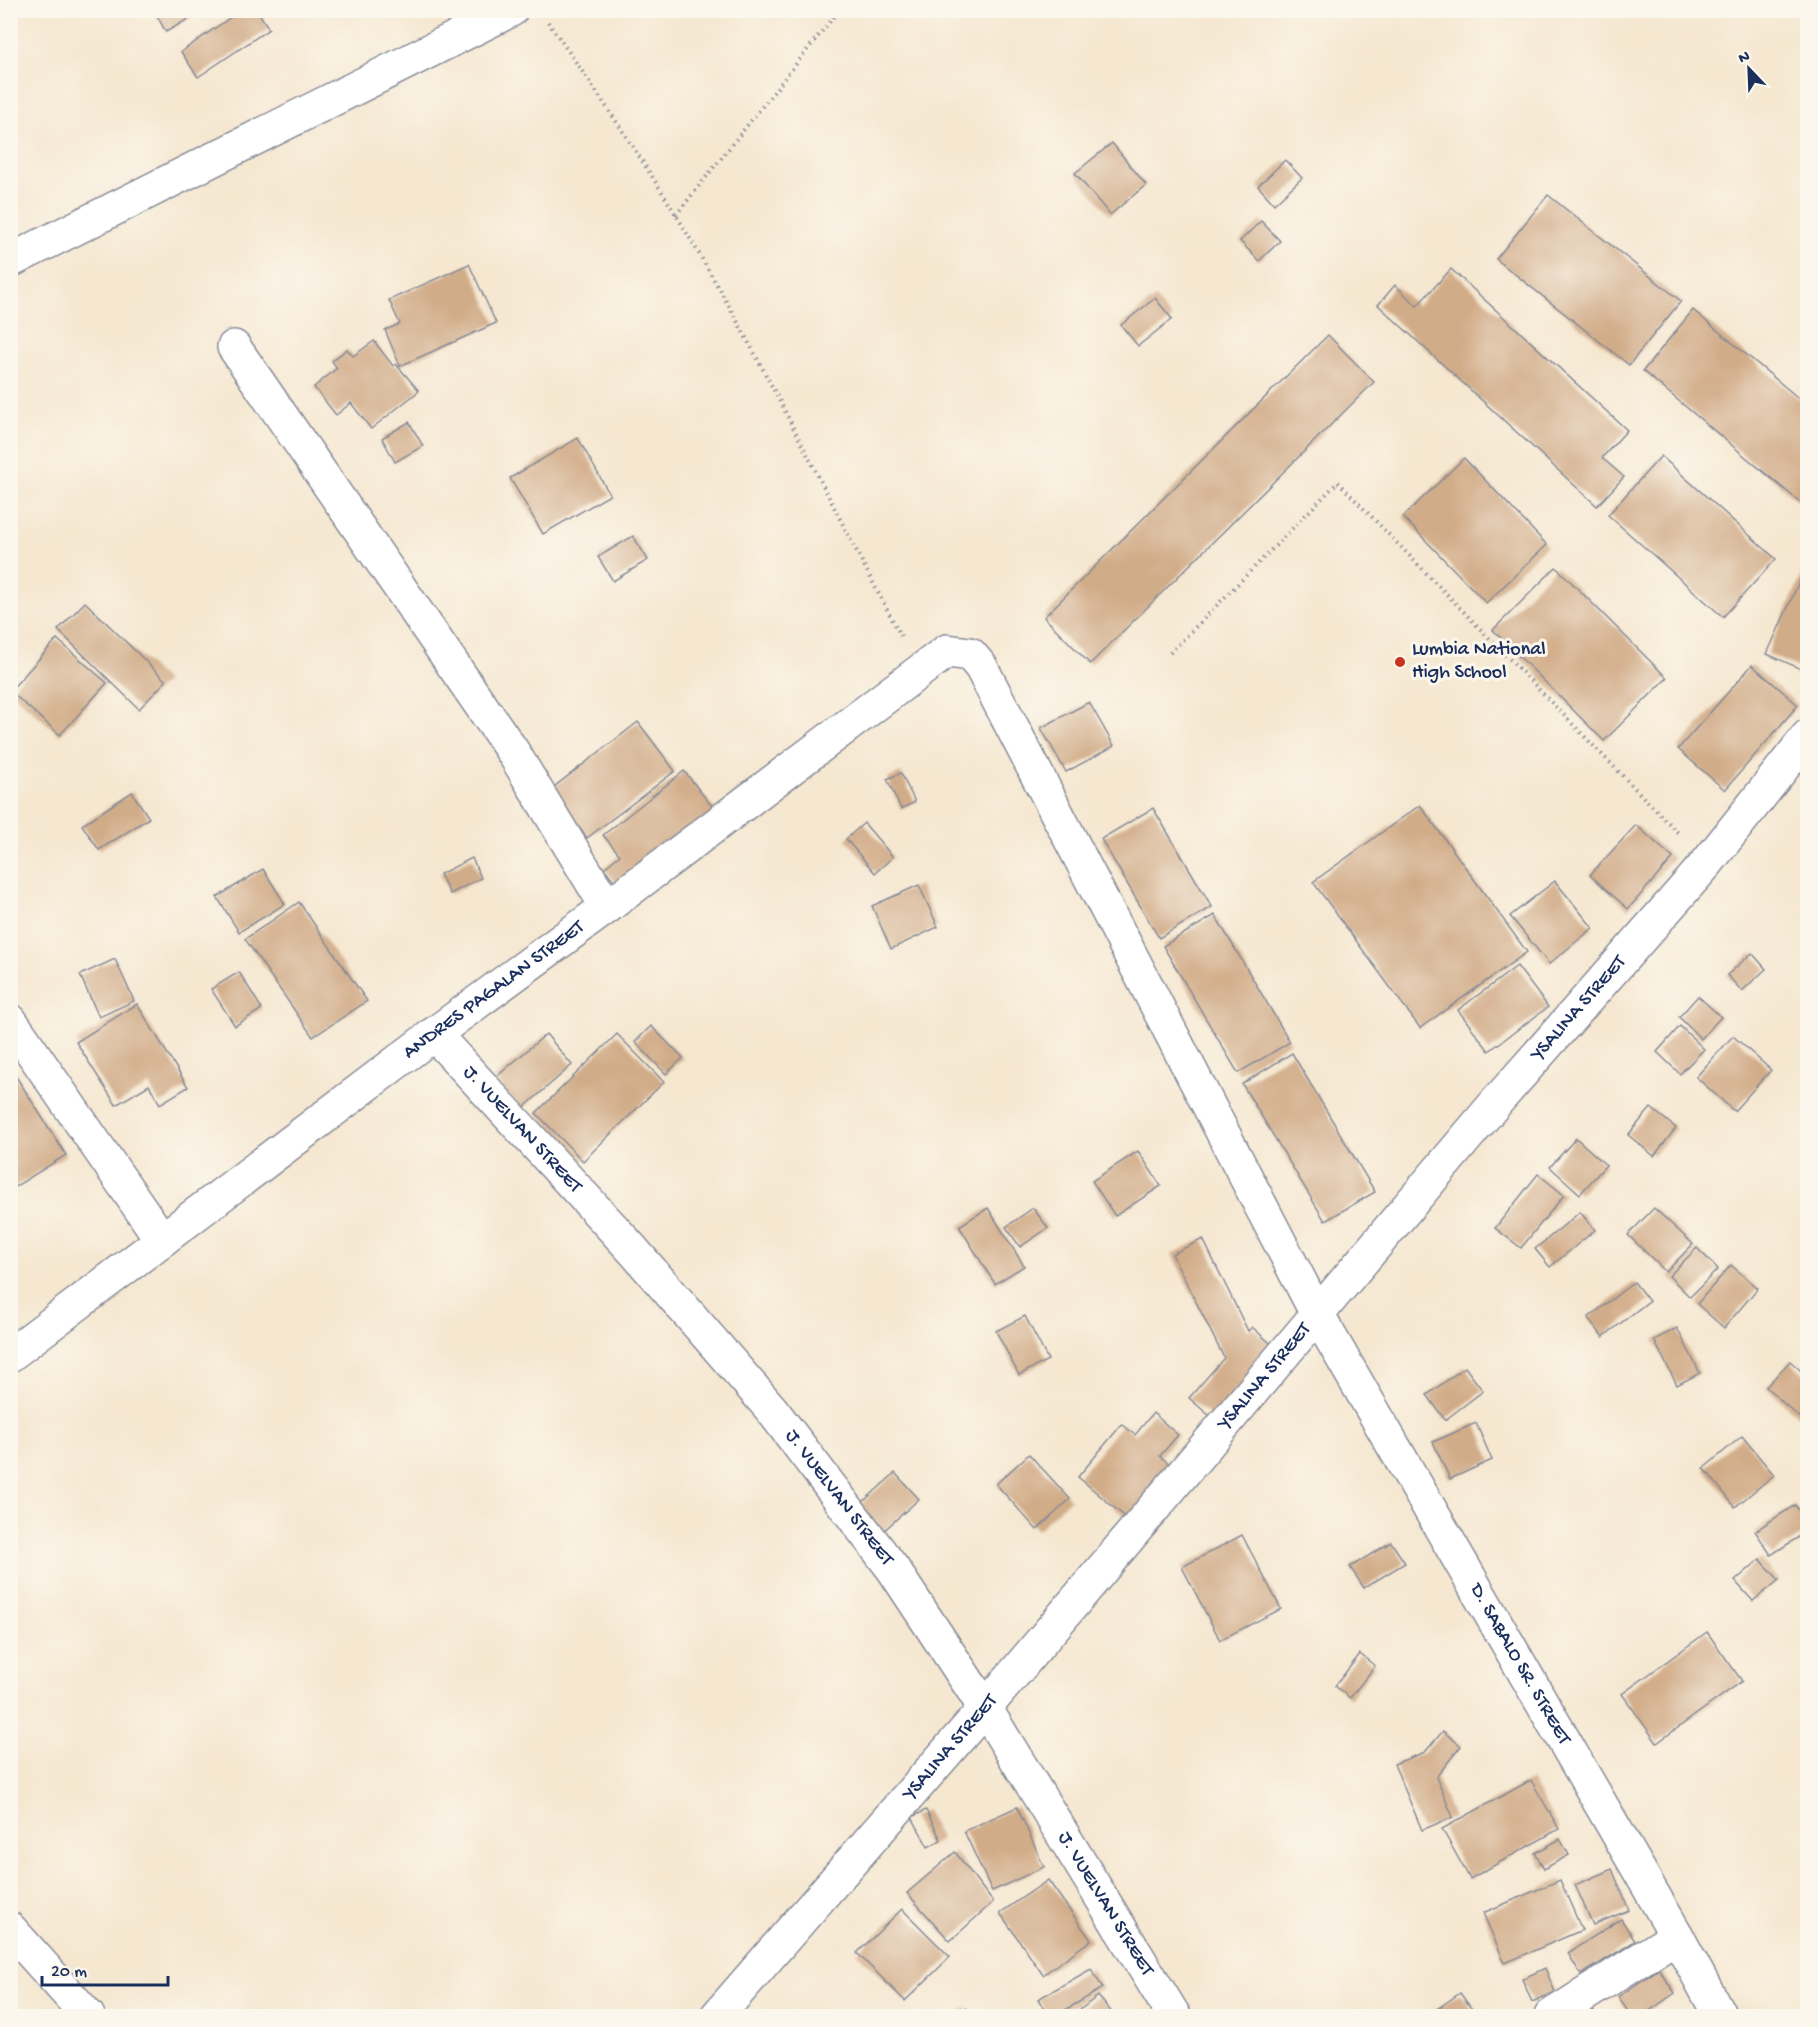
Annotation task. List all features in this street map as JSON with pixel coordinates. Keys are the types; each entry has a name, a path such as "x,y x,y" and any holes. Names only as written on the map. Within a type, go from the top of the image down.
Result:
{"street":[{"path":"10,261 511,10"},
{"path":"234,347 513,752 607,907"},
{"name":"ANDRES PAGALAN STREET","path":"10,1355 434,1034 947,651 970,654 981,667"},
{"name":"D. SABALO SR. STREET","path":"981,667 1317,1314 1677,1936 1720,2016"},
{"name":"YSALINA STREET","path":"717,2016 985,1708 1499,1099 1707,863 1808,736"},
{"path":"10,1020 162,1240"},
{"name":"J. VUELVAN STREET","path":"434,1034 633,1250 772,1410 893,1569 985,1708 1174,2016"},
{"path":"10,1929 88,2016"},
{"path":"1551,2016 1677,1936"}],"path":[{"path":"676,215 839,10"},
{"path":"546,20 602,100 676,215 757,358 833,509 920,671"},
{"path":"1170,653 1338,482 1707,863"}],"building":[{"path":"154,10 204,10 166,32"},
{"path":"241,10 257,10 269,29 198,77 181,52"},
{"path":"1112,143 1146,185 1110,215 1075,173"},
{"path":"1285,160 1302,178 1274,204 1258,186"},
{"path":"1548,195 1681,301 1629,365 1496,259"},
{"path":"1261,221 1280,241 1259,261 1240,241"},
{"path":"469,264 496,323 400,366 385,330 400,324 389,300"},
{"path":"1451,269 1627,430 1602,458 1624,477 1597,506 1378,305 1395,285 1417,306"},
{"path":"1155,298 1172,319 1138,346 1121,325"},
{"path":"1693,310 1808,406 1808,509 1643,371"},
{"path":"1328,335 1374,382 1090,664 1044,617"},
{"path":"374,341 393,366 396,364 419,391 371,429 351,403 336,415 314,387 337,368 332,361 347,349 353,356"},
{"path":"409,422 423,446 395,462 382,438"},
{"path":"578,438 610,495 543,534 510,478"},
{"path":"1661,456 1776,559 1723,617 1608,515"},
{"path":"1464,458 1547,545 1486,603 1403,517"},
{"path":"633,536 648,560 613,581 598,557"},
{"path":"1808,562 1808,672 1767,654"},
{"path":"1556,567 1667,678 1604,741 1493,630"},
{"path":"85,602 166,681 139,709 58,630"},
{"path":"57,639 107,683 60,735 10,691"},
{"path":"1752,665 1798,705 1725,790 1678,749"},
{"path":"1089,702 1114,746 1066,772 1041,728"},
{"path":"638,722 675,771 587,838 550,790"},
{"path":"684,771 719,815 622,891 604,868 620,855 603,835"},
{"path":"901,773 915,802 901,809 887,779"},
{"path":"132,792 149,818 99,850 82,825"},
{"path":"1420,805 1527,952 1420,1028 1313,882"},
{"path":"1153,808 1212,907 1159,938 1101,839"},
{"path":"864,823 893,857 875,873 846,839"},
{"path":"1636,825 1673,858 1628,909 1590,875"},
{"path":"472,858 481,878 450,894 440,874"},
{"path":"263,869 285,904 239,932 217,897"},
{"path":"1555,881 1593,928 1549,964 1510,916"},
{"path":"919,885 938,927 891,949 872,906"},
{"path":"299,902 367,1001 313,1037 245,939"},
{"path":"1215,915 1290,1042 1238,1073 1163,946"},
{"path":"1752,953 1766,969 1742,991 1727,975"},
{"path":"115,959 134,1001 99,1017 80,975"},
{"path":"1517,966 1548,1007 1489,1051 1458,1010"},
{"path":"239,972 262,1009 235,1026 211,989"},
{"path":"1698,996 1721,1017 1701,1039 1679,1017"},
{"path":"137,1004 188,1087 160,1104 149,1085 116,1105 76,1042"},
{"path":"651,1026 683,1058 666,1074 635,1042"},
{"path":"1680,1026 1704,1049 1680,1074 1657,1052"},
{"path":"546,1034 572,1065 521,1110 494,1079"},
{"path":"617,1034 664,1082 583,1161 536,1113"},
{"path":"1733,1036 1771,1070 1734,1111 1696,1077"},
{"path":"1292,1053 1375,1192 1325,1221 1242,1084"},
{"path":"10,1067 66,1155 10,1190"},
{"path":"1651,1108 1676,1128 1654,1156 1628,1135"},
{"path":"1576,1138 1606,1165 1580,1194 1550,1167"},
{"path":"1138,1151 1161,1186 1115,1216 1092,1181"},
{"path":"1538,1174 1564,1195 1521,1248 1495,1228"},
{"path":"988,1208 1024,1266 995,1284 959,1226"},
{"path":"1033,1208 1048,1228 1020,1247 1006,1227"},
{"path":"1654,1208 1693,1244 1666,1272 1628,1235"},
{"path":"1580,1212 1595,1230 1550,1267 1535,1249"},
{"path":"1203,1239 1248,1331 1252,1327 1280,1352 1218,1423 1189,1398 1224,1358 1172,1254"},
{"path":"1697,1248 1718,1269 1690,1297 1669,1276"},
{"path":"1731,1265 1758,1288 1724,1328 1697,1304"},
{"path":"1634,1282 1649,1301 1603,1337 1588,1318"},
{"path":"1025,1316 1048,1360 1019,1375 996,1331"},
{"path":"1677,1328 1700,1373 1677,1385 1654,1340"},
{"path":"1790,1361 1808,1377 1808,1408 1799,1417 1766,1387"},
{"path":"1465,1367 1483,1391 1445,1420 1427,1395"},
{"path":"1153,1413 1178,1435 1160,1456 1175,1469 1130,1521 1078,1477 1122,1424 1135,1435"},
{"path":"1476,1423 1492,1460 1450,1479 1433,1442"},
{"path":"1742,1436 1774,1475 1735,1507 1704,1468"},
{"path":"1029,1454 1070,1499 1037,1530 996,1484"},
{"path":"895,1473 919,1499 879,1535 855,1509"},
{"path":"1795,1505 1808,1523 1808,1531 1771,1555 1755,1531"},
{"path":"1242,1535 1281,1609 1220,1640 1182,1567"},
{"path":"1391,1542 1405,1563 1364,1588 1350,1567"},
{"path":"1760,1559 1779,1580 1753,1601 1735,1581"},
{"path":"1707,1632 1742,1681 1657,1743 1622,1694"},
{"path":"1360,1654 1375,1666 1350,1698 1335,1686"},
{"path":"1443,1731 1461,1746 1436,1777 1453,1817 1422,1830 1394,1764 1425,1752"},
{"path":"1531,1780 1559,1829 1470,1879 1442,1829"},
{"path":"1017,1807 1044,1867 992,1891 964,1831"},
{"path":"926,1810 941,1840 928,1847 912,1817"},
{"path":"1560,1839 1569,1855 1544,1869 1535,1853"},
{"path":"955,1852 993,1902 950,1941 907,1893"},
{"path":"1612,1869 1629,1910 1593,1925 1575,1885"},
{"path":"1048,1880 1091,1940 1043,1975 1000,1913"},
{"path":"1560,1880 1582,1930 1505,1963 1483,1913"},
{"path":"902,1909 950,1957 905,2001 857,1953"},
{"path":"1621,1919 1635,1941 1581,1975 1568,1953"},
{"path":"1545,1968 1555,1992 1532,2002 1522,1979"},
{"path":"1091,1969 1103,1988 1055,2016 1048,2016 1038,1999"},
{"path":"1659,1969 1675,1993 1642,2016 1631,2016 1618,1997"},
{"path":"1460,1993 1477,2016 1427,2016"},
{"path":"1098,1996 1115,2016 1072,2016"},
{"path":"966,2008 971,2016 952,2016"},
{"path":"1593,2010 1597,2016 1584,2016"}],"place":[{"name":"Lumbia National High School","path":"1400,662"}]}
